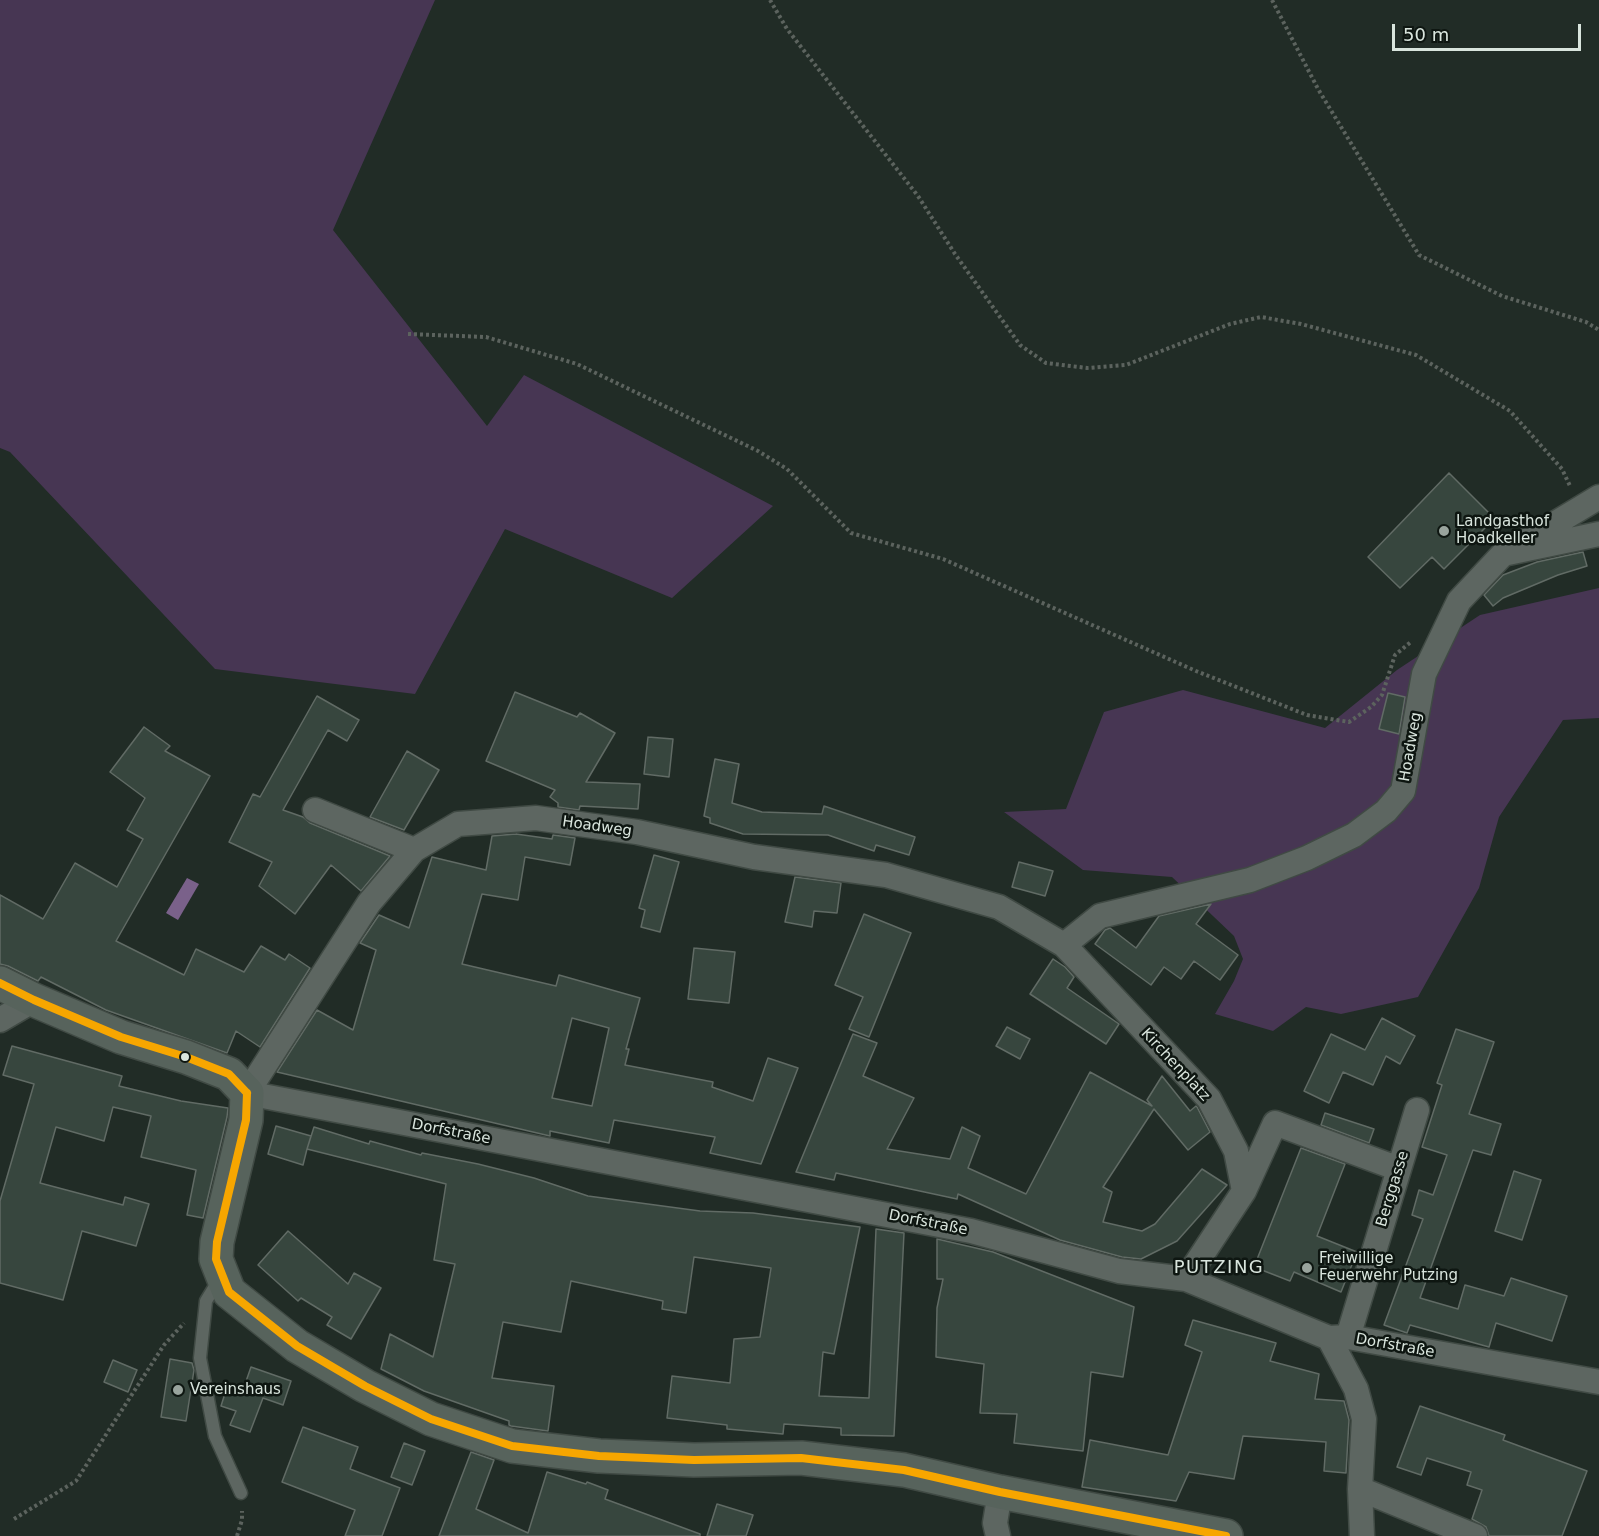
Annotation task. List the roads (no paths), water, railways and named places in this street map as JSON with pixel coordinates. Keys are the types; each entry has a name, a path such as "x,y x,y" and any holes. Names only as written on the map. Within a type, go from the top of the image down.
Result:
{"street":[{"name":"Hoadweg","path":"1064,945 1100,916 1250,880 1306,858 1354,835 1386,811 1403,791 1424,674 1459,601 1503,554 1590,503"},
{"path":"1503,554 1599,534"},
{"path":"315,810 414,850"},
{"name":"Hoadweg","path":"248,1093 369,903 414,850 458,824 537,818 637,832 754,857 886,875 999,908 1064,945 1098,983"},
{"path":"0,983 121,1037 186,1057 229,1074 248,1093 246,1120 217,1242 213,1288 229,1292 306,1352 365,1386 431,1419 512,1446 598,1456 670,1459 801,1458 904,1470 1000,1492 1226,1536"},
{"name":"Kirchenplatz","path":"1098,983 1209,1099 1236,1151 1244,1191"},
{"path":"0,1020 34,1000"},
{"name":"Dorfstraße","path":"248,1093 971,1231 1119,1271 1186,1279 1339,1338 1599,1382"},
{"name":"Berggasse","path":"1339,1338 1399,1169 1417,1110"},
{"path":"1186,1279 1244,1191 1275,1123 1399,1169"},
{"path":"1339,1338 1364,1419 1360,1489 1362,1536"},
{"path":"1360,1489 1475,1536"},
{"path":"998,1536 995,1523 1000,1492"}],"lane":[{"path":"213,1288 200,1358 214,1436 241,1493"}],"place":[{"name":"Landgasthof Hoadkeller","path":"1444,531"},
{"name":"Freiwillige Feuerwehr Putzing","path":"1307,1268"},
{"name":"Vereinshaus","path":"178,1390"}],"district":[{"name":"PUTZING","path":"1219,1268"}]}
